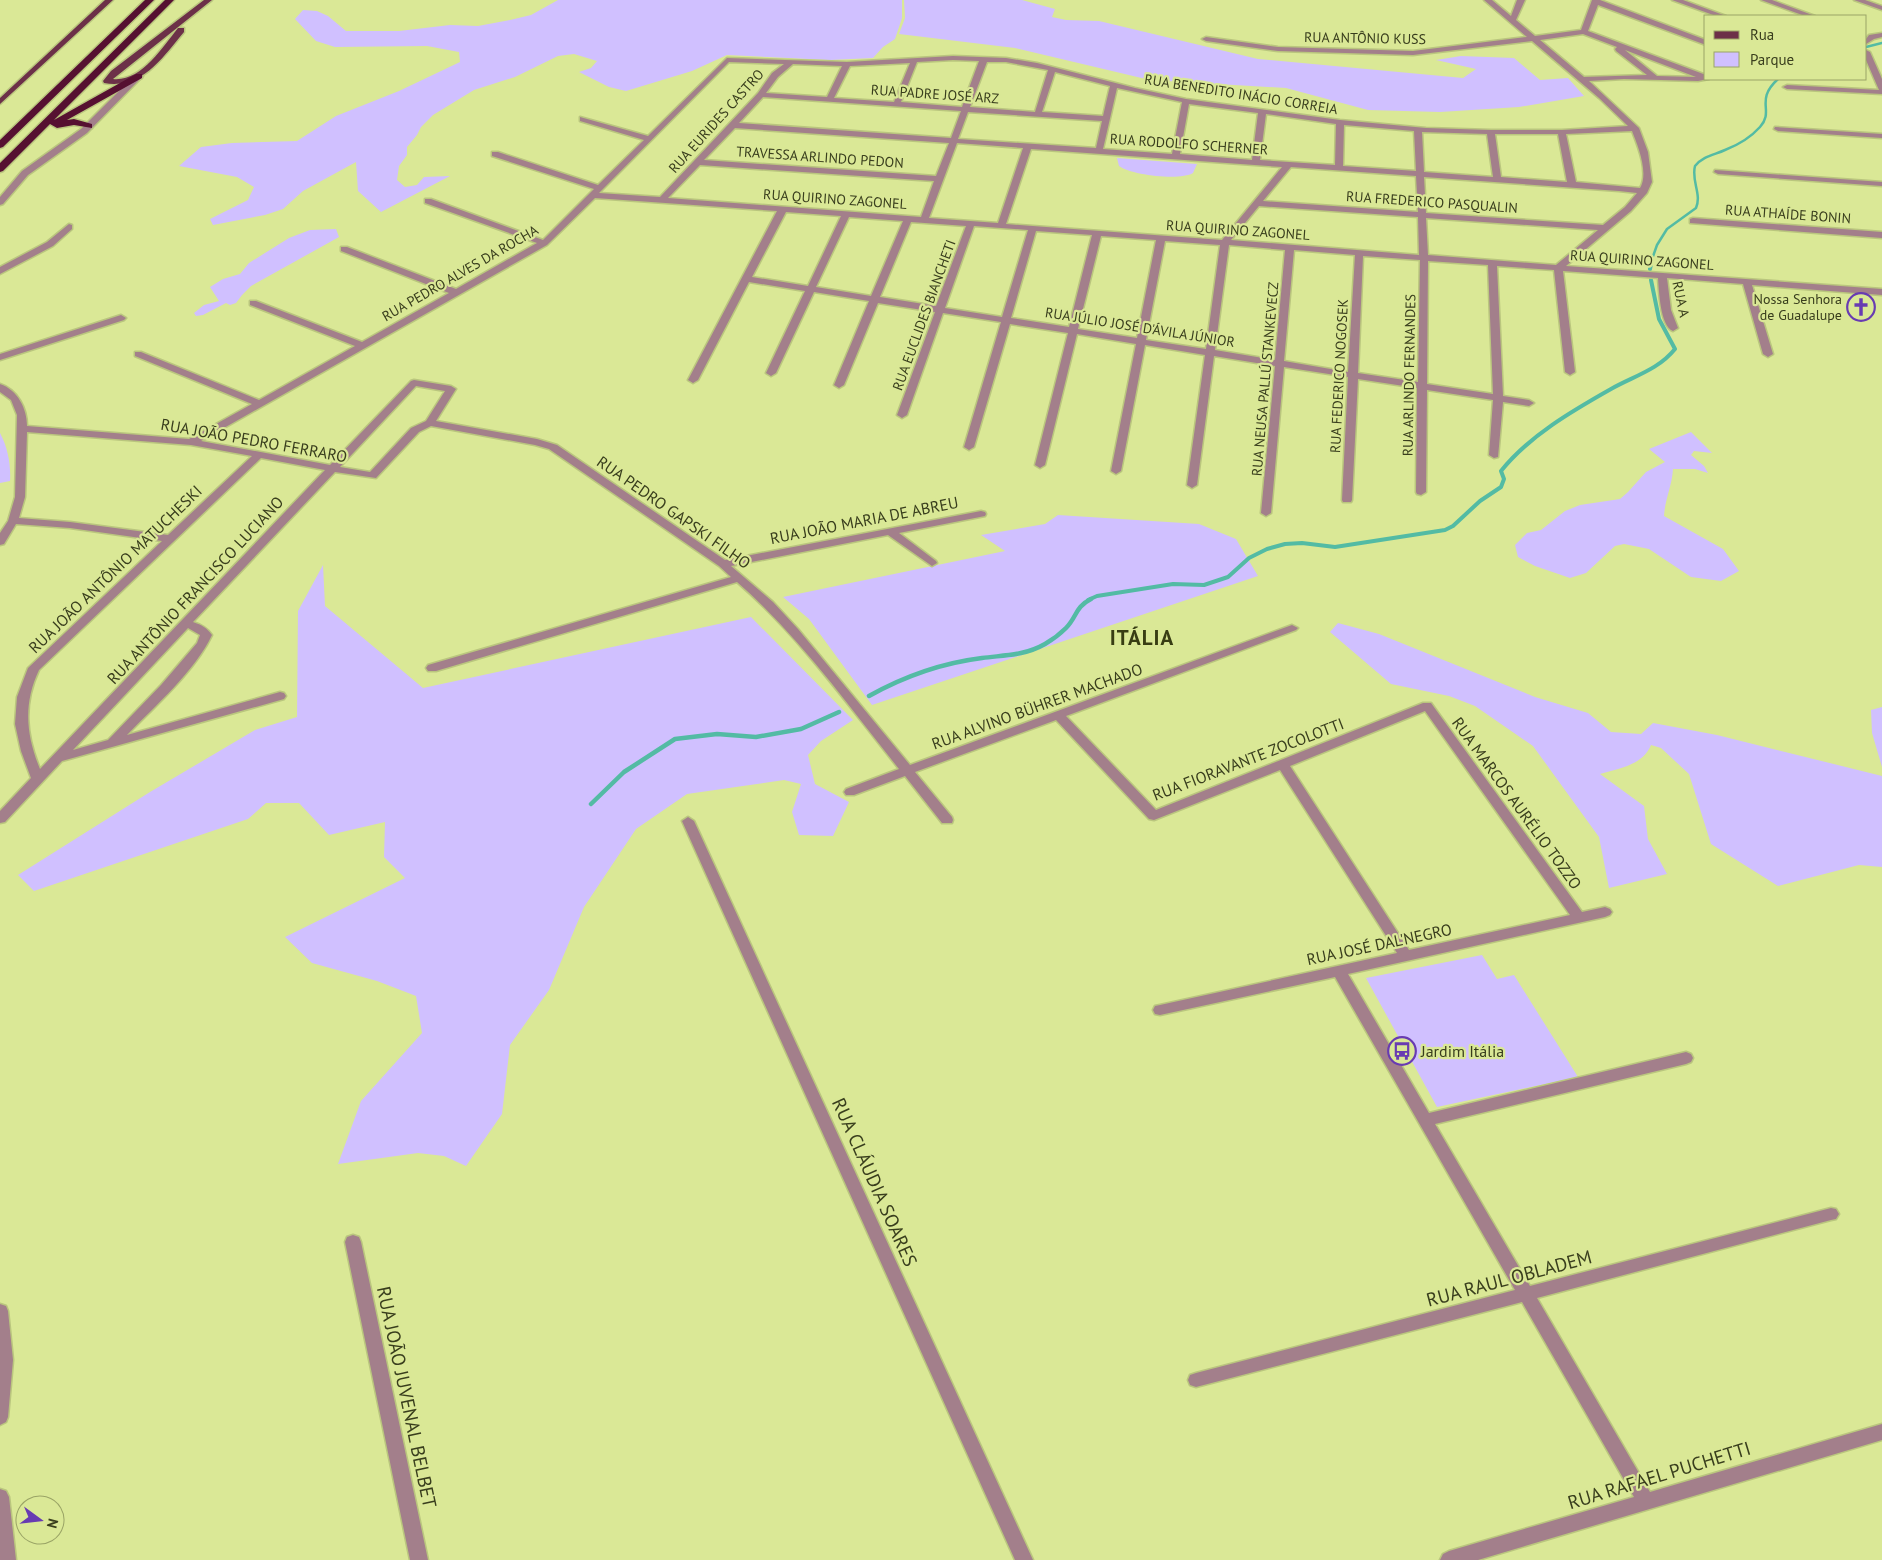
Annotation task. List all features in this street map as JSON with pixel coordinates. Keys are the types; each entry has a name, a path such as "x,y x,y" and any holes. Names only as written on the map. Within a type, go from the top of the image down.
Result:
{"highway":[{"path":"0,145 150,0"},
{"path":"0,171 170,0"},
{"path":"0,171 20,158 53,126 80,108 111,93 139,76"},
{"path":"53,126 74,122 89,126"}],"main road":[{"path":"0,102 109,0"},
{"path":"107,81 121,83 139,76 208,0"},
{"path":"107,81 114,73 201,7"},
{"path":"107,81 111,93"}],"street":[{"path":"1488,0 1635,128 1647,163 1648,182 1644,191 1634,203 1558,268 1570,372"},
{"path":"1512,20 1521,0"},
{"path":"1676,0 1719,15"},
{"path":"1765,0 1808,15"},
{"path":"1858,0 1882,8"},
{"path":"1704,42 1596,1 1584,32 1704,77"},
{"name":"RUA ANTÔNIO KUSS","path":"1206,39 1269,48 1413,53 1584,32"},
{"path":"1868,38 1882,35"},
{"path":"1609,41 1654,78"},
{"path":"1867,54 1882,88"},
{"name":"RUA BENEDITO INÁCIO CORREIA","path":"727,60 847,64 944,59 1018,61 1114,85 1186,100 1340,122 1418,130 1491,132 1562,132 1635,128"},
{"path":"924,220 984,59"},
{"name":"RUA PEDRO ALVES DA ROCHA","path":"191,442 544,243 727,60"},
{"path":"746,60 767,74"},
{"path":"897,104 914,61"},
{"name":"RUA EURIDES CASTRO","path":"662,200 761,95 767,74 779,70 791,62"},
{"path":"830,100 847,64"},
{"path":"1038,114 1052,69"},
{"path":"0,202 25,173 89,126 139,76"},
{"path":"1581,79 1704,79"},
{"path":"1099,151 1114,85"},
{"path":"1787,87 1882,92"},
{"path":"111,93 112,103"},
{"name":"RUA PADRE JOSÉ ARZ","path":"761,95 1107,118"},
{"path":"1175,157 1186,100"},
{"path":"1256,162 1262,112"},
{"path":"583,119 649,139"},
{"path":"1339,168 1340,122"},
{"name":"RUA RODOLFO SCHERNER","path":"732,125 1572,184 1644,191"},
{"path":"1778,129 1882,136"},
{"name":"RUA ARLINDO FERNANDES","path":"1418,130 1424,258 1421,492"},
{"path":"1491,132 1497,179"},
{"path":"1562,132 1572,184"},
{"path":"1001,226 1028,146"},
{"name":"RUA QUIRINO ZAGONEL","path":"495,154 596,191 662,200 1882,292"},
{"name":"TRAVESSA ARLINDO PEDON","path":"698,162 939,179"},
{"path":"1192,485 1225,242 1288,164"},
{"path":"1718,172 1882,184"},
{"path":"428,201 544,243"},
{"name":"RUA FREDERICO PASQUALIN","path":"1257,202 1605,228"},
{"path":"693,380 783,209"},
{"path":"771,373 846,214"},
{"path":"839,385 908,219"},
{"name":"RUA ATHAÍDE BONIN","path":"1692,221 1882,235"},
{"name":"RUA EUCLIDES BIANCHETI","path":"902,415 971,223"},
{"path":"0,272 50,244 69,227"},
{"path":"969,447 1033,228"},
{"path":"1040,465 1097,233"},
{"path":"1116,471 1161,238"},
{"name":"RUA NEUSA PALLÚ STANKEVECZ","path":"1266,513 1290,247"},
{"path":"344,249 456,292"},
{"name":"RUA FEDERICO NOGOSEK","path":"1346,500 1359,252"},
{"path":"1492,262 1498,398 1494,455"},
{"name":"RUA A","path":"1662,275 1666,310 1673,328"},
{"name":"RUA JÚLIO JOSÉ D'ÁVILA JÚNIOR","path":"746,279 1529,403"},
{"path":"1747,282 1768,354"},
{"path":"253,303 362,345"},
{"path":"0,357 121,318"},
{"path":"138,354 259,403"},
{"name":"RUA ANTÔNIO FRANCISCO LUCIANO","path":"0,819 414,383 451,389 430,423"},
{"path":"0,387 19,406 22,415 20,497 14,521 0,542"},
{"name":"RUA JOÃO PEDRO FERRARO","path":"22,430 191,442 372,476 415,430 430,423"},
{"name":"RUA PEDRO GAPSKI FILHO","path":"430,423 537,442 553,447 723,564 794,631 947,820"},
{"name":"RUA JOÃO ANTÔNIO MATUCHESKI","path":"38,779 25,747 22,731 21,715 28,680 44,657 259,455"},
{"name":"RUA JOÃO MARIA DE ABREU","path":"723,564 981,514"},
{"path":"14,521 70,525 170,539"},
{"path":"891,532 932,563"},
{"path":"432,668 740,578"},
{"path":"113,742 193,656 205,640 206,635 203,630 196,626 185,624"},
{"name":"RUA ALVINO BÜHRER MACHADO","path":"850,792 1292,628"},
{"path":"58,758 280,696"},
{"name":"RUA FIORAVANTE ZOCOLOTTI","path":"1058,715 1154,816 1428,706"},
{"name":"RUA MARCOS AURÉLIO TOZZO","path":"1428,706 1579,918"},
{"path":"1283,764 1406,956"},
{"name":"RUA CLÁUDIA SOARES","path":"688,821 1024,1560"},
{"name":"RUA JOSÉ DAL'NEGRO","path":"1160,1010 1605,912"},
{"path":"1339,971 1646,1502"},
{"path":"1425,1120 1686,1058"},
{"name":"RUA RAUL OBLADEM","path":"1196,1380 1831,1214"},
{"name":"RUA JOÃO JUVENAL BELBET","path":"353,1242 420,1560"},
{"path":"0,1311 4,1360 0,1417"},
{"name":"RUA RAFAEL PUCHETTI","path":"1449,1560 1882,1432"},
{"path":"0,1496 7,1560"}],"green space":[{"path":"558,0 902,0 902,18 895,39 883,47 873,58 830,60 727,55 692,71 626,91 609,87 579,72 591,68 597,61 574,54 558,56 515,77 474,90 433,115 421,127 407,147 407,155 399,166 397,180 405,187 417,185 424,177 450,176 381,212 358,191 356,162 303,191 283,209 265,215 213,225 210,219 248,200 254,187 237,177 179,166 201,147 232,143 297,141 336,116 399,91 460,62 459,52 427,46 335,47 316,41 295,19 303,10 317,11 328,16 346,31 399,31 450,25 478,26 510,20 531,15"},
{"path":"904,0 1022,0 1055,9 1052,17 1066,20 1099,21 1258,59 1463,78 1476,69 1436,60 1461,56 1514,58 1540,80 1568,78 1584,96 1519,107 1440,112 1368,110 1286,88 1150,80 1015,48 899,34 905,18"},
{"path":"1117,158 1197,164 1193,173 1178,177 1167,177 1125,169 1119,166"},
{"path":"336,229 339,237 251,286 236,303 230,305 226,303 203,315 196,316 194,313 204,305 219,301 210,287 223,279 240,274 249,263 289,238 310,230"},
{"path":"1691,432 1712,453 1694,451 1691,455 1704,466 1708,473 1695,469 1673,469 1664,516 1723,549 1739,571 1721,581 1691,577 1649,549 1624,544 1615,546 1586,573 1570,578 1535,566 1518,557 1515,545 1527,533 1541,530 1565,511 1580,505 1620,499 1646,472 1665,462 1649,449"},
{"path":"0,433 7,451 10,481 0,483"},
{"path":"1058,515 1199,524 1236,539 1258,576 872,705 809,619 783,597 1005,551 981,535 1045,524"},
{"path":"323,565 325,606 423,688 751,617 853,720 821,741 808,755 815,784 849,802 833,836 799,835 792,812 801,784 784,780 687,794 636,829 584,907 549,990 510,1045 502,1114 466,1166 444,1156 418,1153 338,1164 361,1101 422,1033 416,996 377,981 312,963 285,937 405,878 384,857 385,822 329,835 299,803 266,803 248,819 34,891 18,875 150,792 255,730 297,717 298,611"},
{"path":"1338,623 1379,634 1535,697 1588,713 1611,732 1641,734 1653,723 1717,735 1882,776 1882,867 1859,865 1778,886 1711,844 1689,774 1661,748 1651,745 1642,758 1636,762 1600,774 1644,806 1648,839 1667,874 1609,888 1599,837 1533,746 1475,706 1449,696 1391,684 1330,632"},
{"path":"1882,707 1882,767 1872,733 1871,710"},
{"path":"1482,955 1497,979 1514,975 1578,1077 1437,1107 1366,978"}],"waterway":[{"path":"1867,47 1882,43"},
{"path":"1650,265 1657,245 1667,229 1696,208 1698,198 1694,177 1695,166 1705,158 1739,143 1760,127 1766,115 1767,93 1777,80"},
{"path":"1650,269 1651,264"},
{"path":"1088,600 1097,596 1173,584 1204,585 1228,577 1249,558 1267,549 1285,544 1302,543 1335,547 1445,530 1453,526 1480,501 1501,487 1504,479 1501,471 1512,458 1538,435 1581,406 1661,362 1675,349 1659,319 1651,280"},
{"path":"869,696 909,677 938,667 967,660 1022,653 1037,648 1051,641 1064,630 1082,605 1091,599"},
{"path":"591,804 624,772 675,739 717,734 756,737 801,729 839,712"}],"place":[{"name":"Nossa Senhora de Guadalupe","path":"1861,307"},
{"name":"Jardim Itália","path":"1402,1051"}],"district":[{"name":"ITÁLIA","path":"1142,638"}]}
